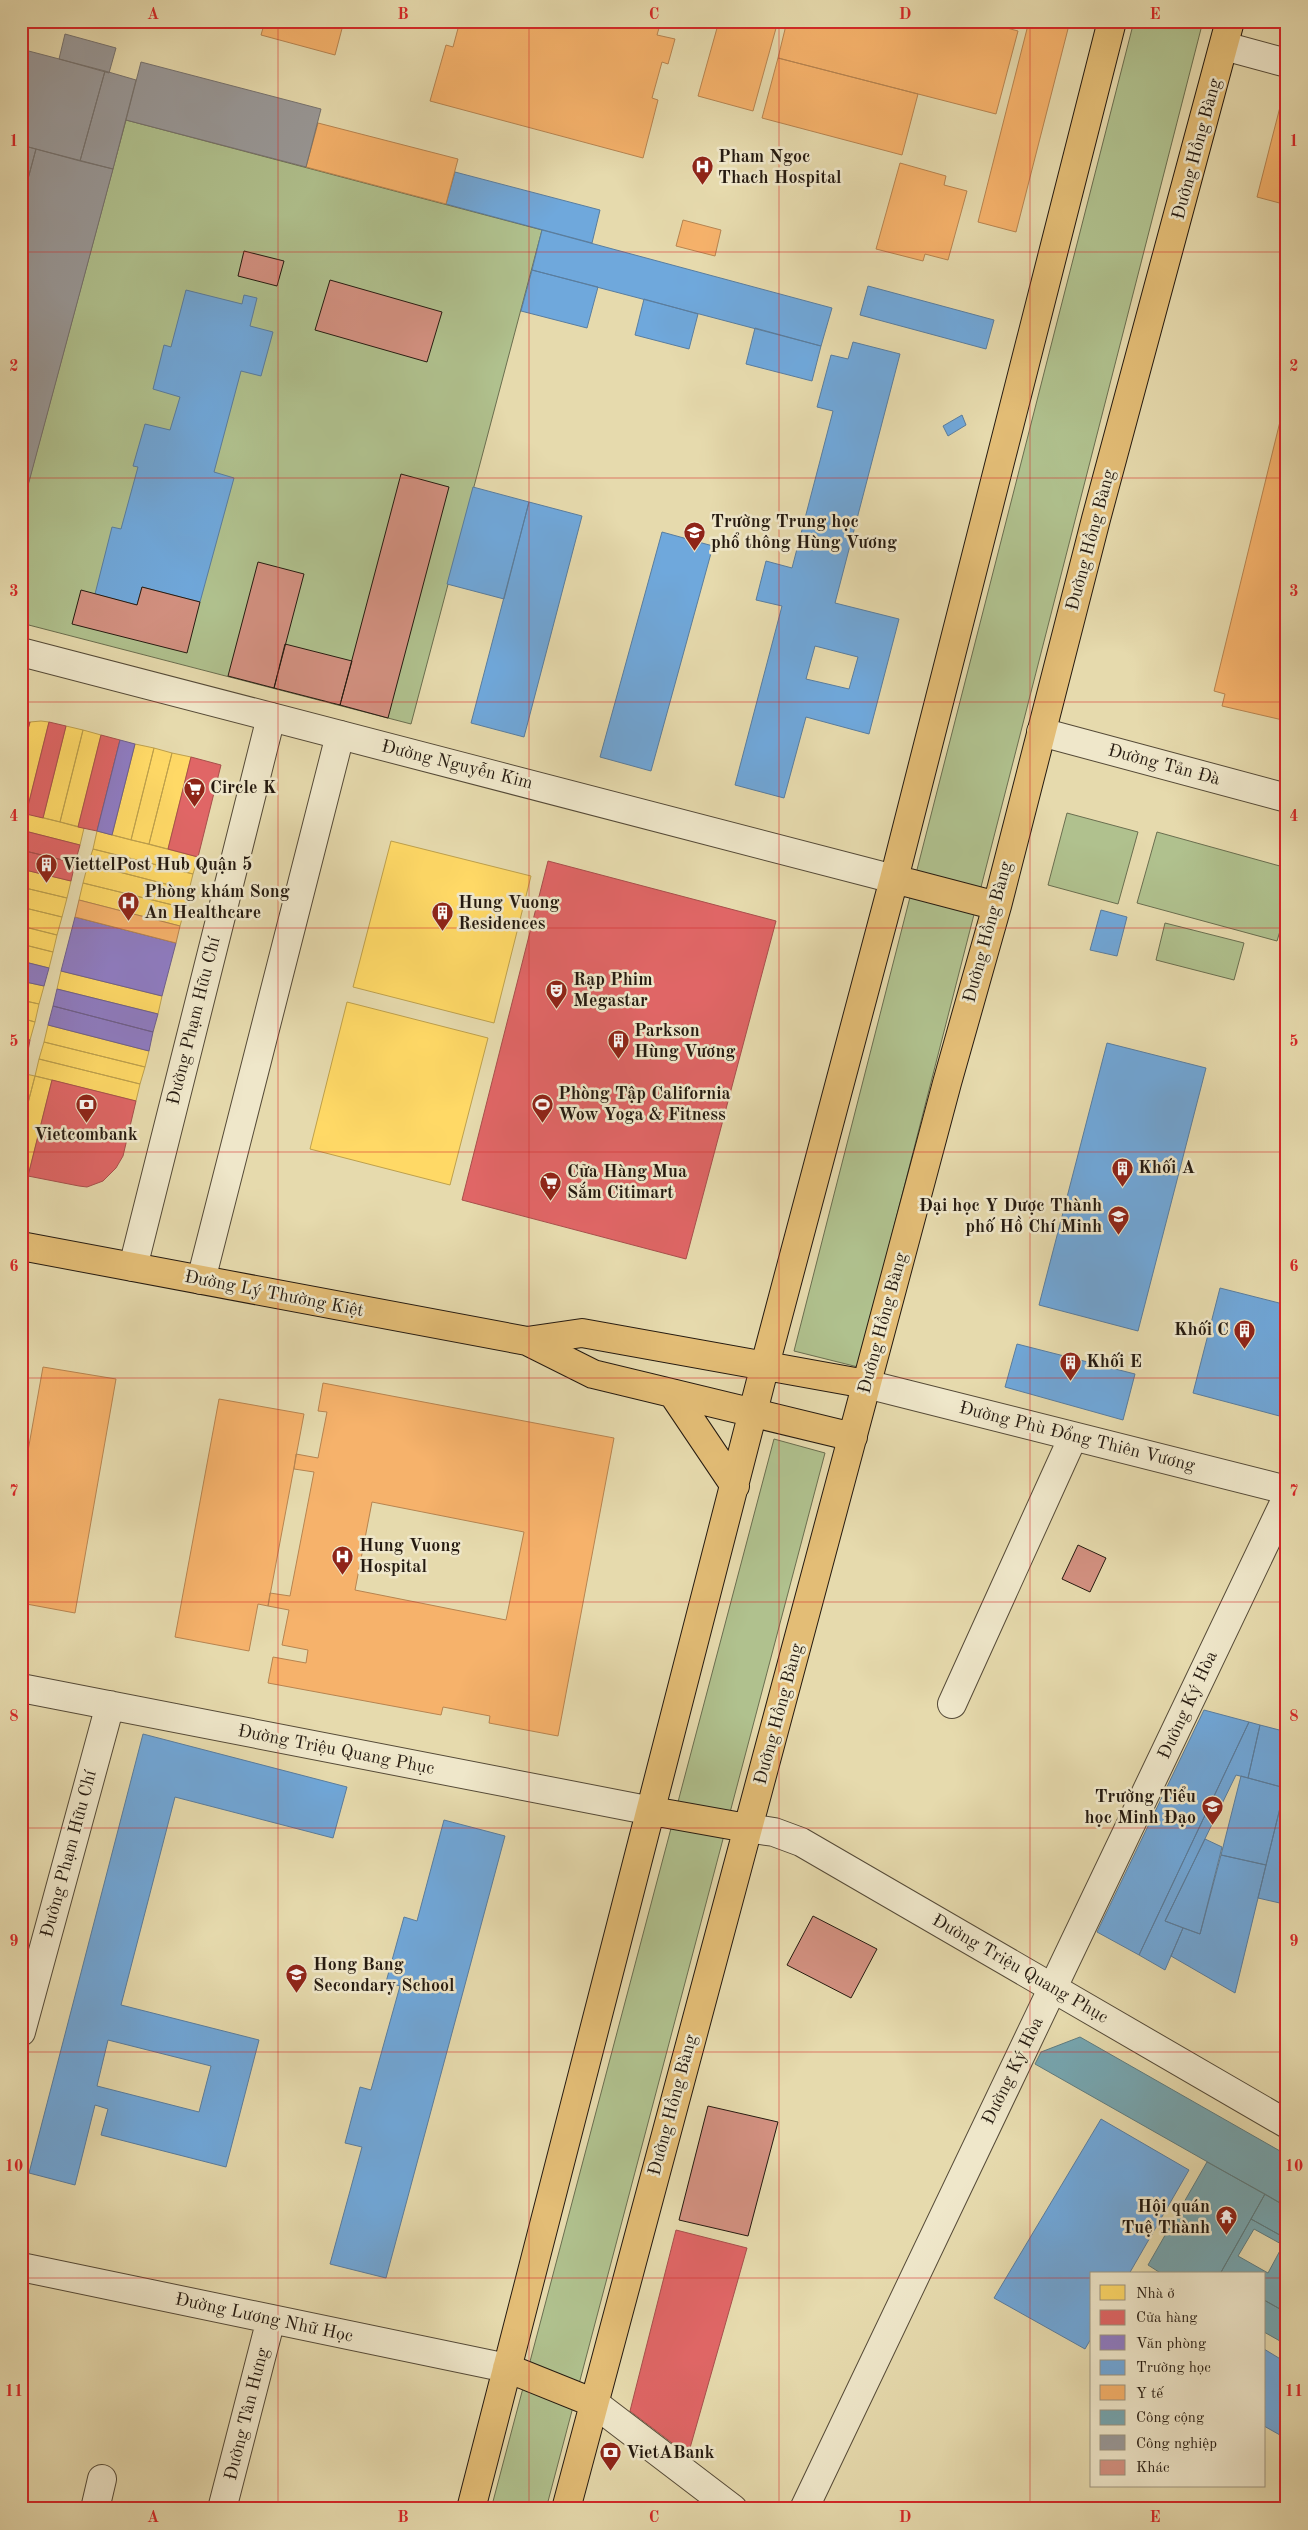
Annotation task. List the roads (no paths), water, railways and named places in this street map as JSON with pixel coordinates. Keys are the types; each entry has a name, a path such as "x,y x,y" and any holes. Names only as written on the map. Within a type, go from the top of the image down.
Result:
{"main road":[{"path":"471,2509 765,1366 894,878 1112,21"},
{"name":"Đường Hồng Bàng","path":"566,2509 866,1384 997,906 1041,732 1227,34"},
{"path":"894,878 997,906"},
{"name":"Đường Lý Thường Kiệt","path":"21,1246 526,1341 593,1374 853,1437"},
{"name":"Đường Lý Thường Kiệt","path":"526,1341 582,1333 866,1384"},
{"path":"673,1394 735,1486"},
{"path":"652,1811 748,1828"},
{"path":"507,2368 594,2403"}],"street":[{"path":"1227,34 1287,63"},
{"name":"Đường Nguyễn Kim","path":"21,652 894,878"},
{"name":"Đường Phạm Hữu Chí","path":"133,1267 271,717"},
{"name":"Đường Tản Đà","path":"1041,732 1287,798"},
{"path":"200,1280 340,735"},
{"name":"Đường Phù Đổng Thiên Vương","path":"866,1384 1287,1490"},
{"path":"952,1704 1073,1437"},
{"name":"Đường Ký Hòa","path":"804,2509 1287,1498"},
{"name":"Đường Triệu Quang Phục","path":"21,1688 652,1811"},
{"name":"Đường Phạm Hữu Chí","path":"21,2032 110,1706"},
{"name":"Đường Triệu Quang Phục","path":"748,1828 774,1832 801,1842 1287,2124"},
{"name":"Đường Lương Nhữ Học","path":"21,2267 507,2368"},
{"name":"Đường Tân Hưng","path":"222,2509 271,2319"},
{"path":"594,2403 733,2509"},
{"path":"95,2509 102,2479"}],"place":[{"name":"Pham Ngoc Thach Hospital","path":"702,186"},
{"name":"Trường Trung học phổ thông Hùng Vương","path":"695,551"},
{"name":"Circle K","path":"194,807"},
{"name":"ViettelPost Hub Quận 5","path":"46,884"},
{"name":"Phòng khám Song An Healthcare","path":"128,921"},
{"name":"Hung Vuong Residences","path":"442,932"},
{"name":"Rạp Phim Megastar","path":"557,1009"},
{"name":"Parkson Hùng Vương","path":"618,1060"},
{"name":"Phòng Tập California Wow Yoga & Fitness","path":"542,1123"},
{"name":"Vietcombank","path":"86,1124"},
{"name":"Khối A","path":"1122,1187"},
{"name":"Cửa Hàng Mua Sắm Citimart","path":"551,1201"},
{"name":"Đại học Y Dược Thành phố Hồ Chí Minh","path":"1118,1235"},
{"name":"Khối C","path":"1245,1349"},
{"name":"Khối E","path":"1070,1381"},
{"name":"Hung Vuong Hospital","path":"343,1575"},
{"name":"Trường Tiểu học Minh Đạo","path":"1212,1826"},
{"name":"Hong Bang Secondary School","path":"297,1994"},
{"name":"Hội quán Tuệ Thành","path":"1226,2236"},
{"name":"VietABank","path":"610,2472"}]}
